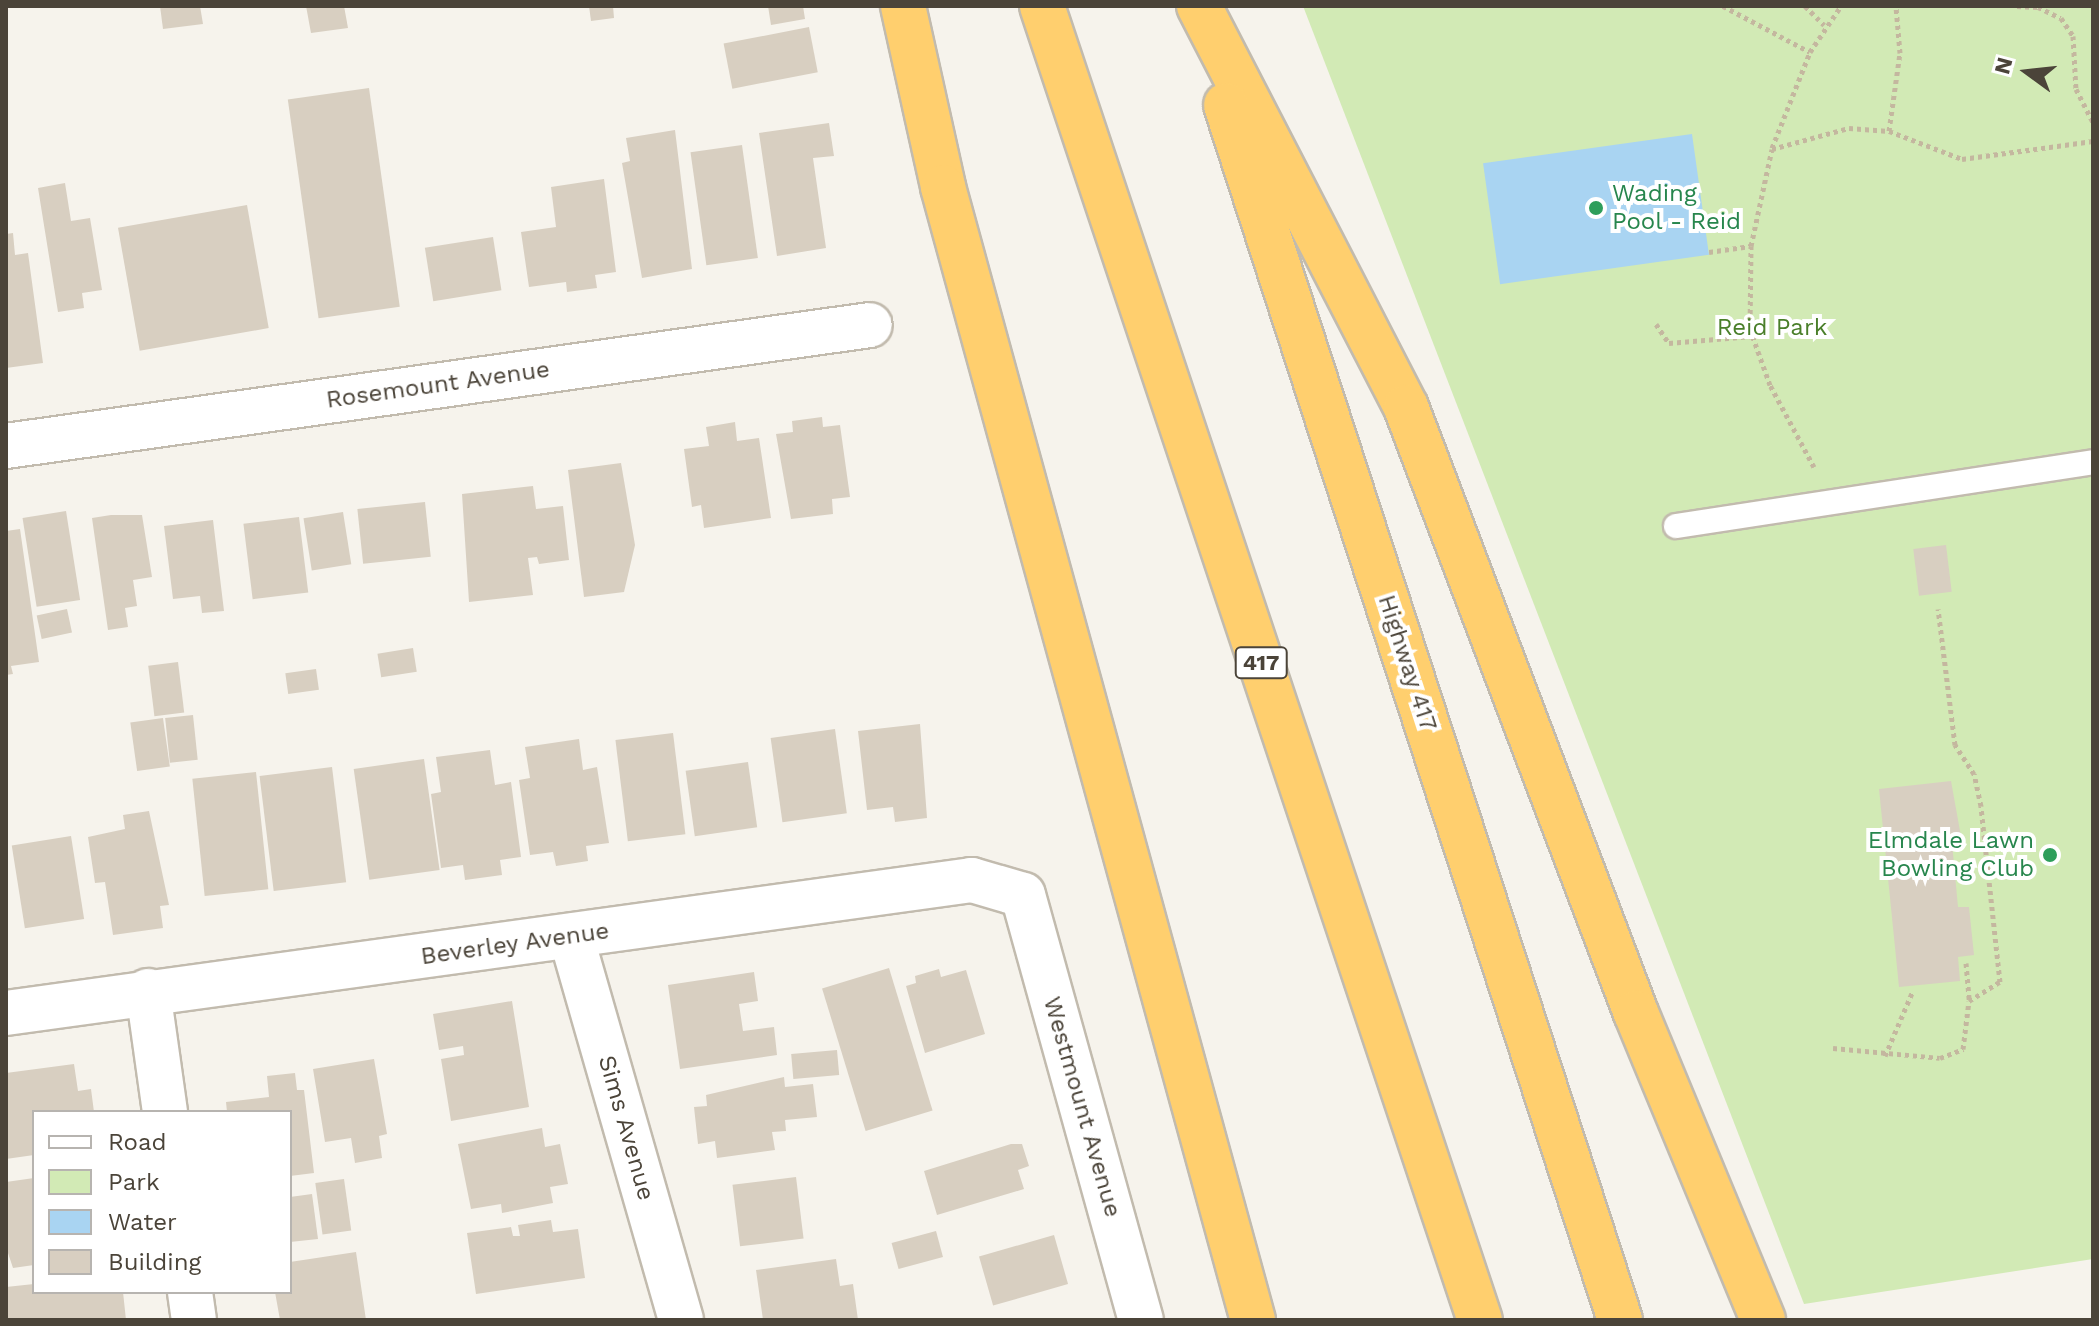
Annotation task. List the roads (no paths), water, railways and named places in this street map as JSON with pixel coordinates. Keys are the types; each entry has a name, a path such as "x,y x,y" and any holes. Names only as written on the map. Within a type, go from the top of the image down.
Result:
{"highway":[{"path":"903,6 943,187 1253,1320"},
{"name":"417","path":"1042,6 1480,1320"},
{"path":"1197,6 1406,407 1636,1013 1763,1320"},
{"name":"Highway 417","path":"1197,6 1620,1320"}],"street":[{"name":"Rosemount Avenue","path":"6,446 870,325"},
{"name":"Beverley Avenue","path":"6,1013 148,991 972,880 1023,895"},
{"name":"Westmount Avenue","path":"1023,895 1141,1320"},
{"name":"Sims Avenue","path":"571,936 681,1320"},
{"path":"148,991 165,1110"},
{"path":"190,1294 194,1320"}],"lane":[{"path":"1676,526 2093,462"}],"water":[{"name":"Wading Pool - Reid","path":"1692,134 1709,255 1500,284 1483,163"}],"place":[{"name":"Wading Pool - Reid","path":"1596,208"},
{"name":"Elmdale Lawn Bowling Club","path":"2050,855"}],"park label":[{"name":"Reid Park","path":"1772,328"}]}
